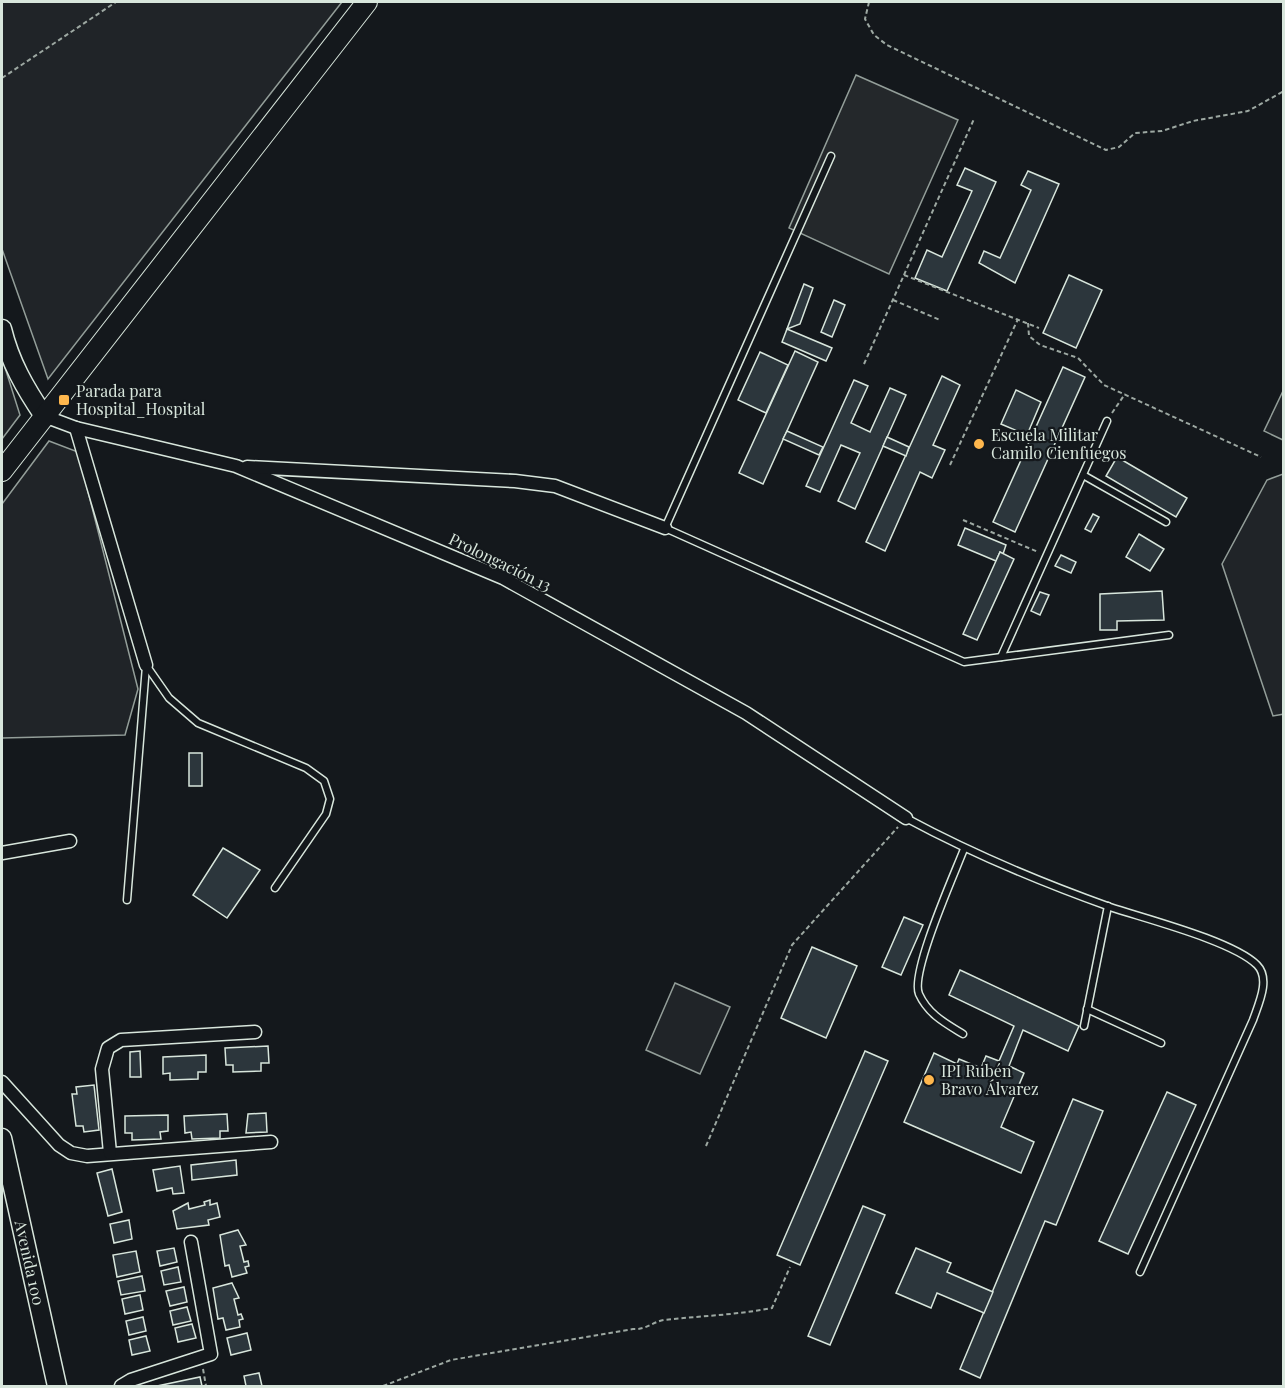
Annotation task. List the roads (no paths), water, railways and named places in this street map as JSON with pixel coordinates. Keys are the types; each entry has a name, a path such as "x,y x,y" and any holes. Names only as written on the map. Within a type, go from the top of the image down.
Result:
{"main road":[{"path":"2,471 367,2"}],"street":[{"path":"2,329 8,353 24,387 44,416"},
{"name":"Prolongación 13","path":"44,416 76,428 237,466 503,578 746,714 906,818"},
{"path":"76,428 146,665"},
{"path":"237,466 515,481 555,486 665,528"},
{"path":"2,853 70,841"},
{"path":"110,1153 102,1069 108,1048 121,1040 255,1032"},
{"path":"2,1082 59,1145 71,1153 87,1156 271,1142"},
{"name":"Avenida 100","path":"2,1138 57,1386"},
{"path":"121,1386 131,1380 211,1354 191,1242"}],"lane":[{"path":"831,156 665,528 964,662 1168,635"},
{"path":"1000,657 1107,421"},
{"path":"1083,475 1166,522"},
{"path":"146,665 169,698 198,723 306,768 324,781 330,799 326,814 276,888"},
{"path":"128,900 146,665"},
{"path":"906,818 964,849 1108,906 1236,949 1259,966 1264,983 1253,1020 1140,1272"},
{"path":"963,1034 933,1016 918,993 920,966 964,849"},
{"path":"1084,1026 1108,906"},
{"path":"1087,1009 1161,1043"}],"place":[{"name":"Parada para Hospital_Hospital","path":"64,400"},
{"name":"Escuela Militar Camilo Cienfuegos","path":"979,444"},
{"name":"IPI Rubén Bravo Álvarez","path":"929,1080"}]}
